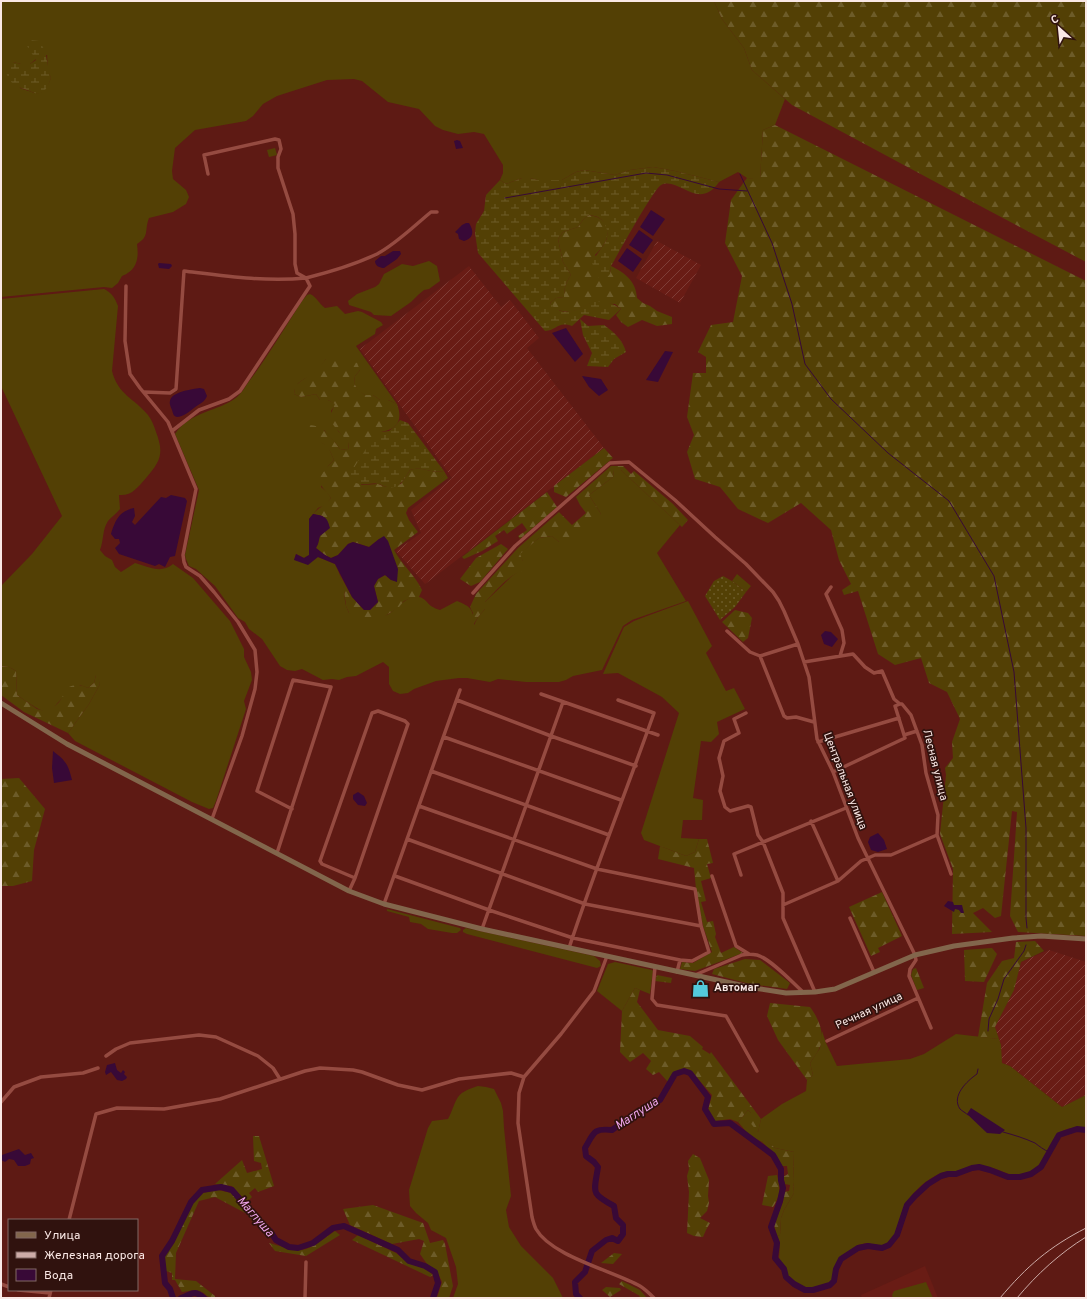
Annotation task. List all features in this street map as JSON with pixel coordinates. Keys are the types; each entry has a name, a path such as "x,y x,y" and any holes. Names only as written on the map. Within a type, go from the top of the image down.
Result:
{"main road":[{"path":"1,703 68,744 349,891 384,904 482,930 754,988 786,993 815,992 835,989 915,955 954,946 1013,938 1041,936 1086,939"}],"street":[{"path":"172,431 199,410 229,399 240,391 310,286 306,278 297,273 294,264 295,234 293,214 278,168 278,157 281,150 279,140 275,139 204,155 208,174"},
{"path":"144,392 170,393 176,389 184,271 234,277 286,280 306,278 323,274 378,254 431,212 437,212"},
{"path":"126,286 125,341 130,374 168,422 196,489 183,555 184,562 186,567 200,576 238,622 254,650 257,672 255,690 242,736 212,819"},
{"name":"Центральная улица","path":"473,593 515,546 610,462 629,462 675,500 746,564 773,592 784,611 798,644 809,677 814,722 818,742 832,772 858,838 915,955"},
{"path":"804,662 840,656 844,643 842,630 826,594 831,587"},
{"path":"727,631 750,652 760,656 798,644"},
{"name":"Лесная улица","path":"840,656 853,654 865,667 874,673 882,671 894,700 902,704 911,715 922,745 926,773 938,815 937,835 951,874"},
{"path":"760,656 784,716 787,718 796,717 814,722"},
{"path":"277,853 292,809 331,688 293,680 257,791 292,809"},
{"path":"384,904 460,690"},
{"path":"541,694 658,735"},
{"path":"457,700 551,736 636,766"},
{"path":"570,948 621,800 636,766 654,713 618,700"},
{"path":"482,930 563,702"},
{"path":"832,772 905,738 895,706 900,704"},
{"path":"349,891 355,878 408,724 405,721 378,711 372,712 320,860 322,864 355,878"},
{"path":"746,713 734,719 739,733 724,740 719,758 723,776 720,791 725,807 730,811 748,806 751,807 758,835 763,842 783,893 783,918 815,992"},
{"path":"818,742 899,718"},
{"path":"904,735 917,730"},
{"path":"444,737 621,800"},
{"path":"431,771 609,835"},
{"path":"395,876 573,938 680,960 692,961 709,952 700,926 695,889 597,869 419,806"},
{"path":"741,875 734,854 811,821 846,808"},
{"path":"811,821 838,881"},
{"path":"783,905 838,881 861,861 875,855 891,855 937,835"},
{"path":"407,839 585,904 700,926"},
{"path":"712,876 736,946 749,954"},
{"path":"850,918 874,972"},
{"path":"695,975 742,955 759,955 804,992"},
{"path":"915,955 916,960 910,969 909,976 931,1028"},
{"path":"607,956 594,990 561,1034 524,1077 519,1093 518,1123 532,1217 536,1229 543,1237 558,1249 579,1260 641,1286 654,1298"},
{"path":"677,972 680,960"},
{"path":"655,967 652,998 657,1005 726,1016 757,1072"},
{"name":"Речная улица","path":"827,1040 918,998"},
{"path":"106,1056 116,1049 130,1043 199,1035 216,1037 258,1056 273,1068 280,1078"},
{"path":"1,1102 14,1088 41,1077 83,1073 98,1068"},
{"path":"69,1219 96,1114 117,1108 164,1108 220,1099 305,1070 320,1068 353,1070 398,1085 422,1090 459,1080 511,1073 524,1077"},
{"path":"305,1298 306,1262"},
{"path":"34,1291 50,1292 49,1298"}],"shaded area":[{"path":"657,241 701,265 680,303 636,278"},
{"path":"469,266 501,307 510,300 539,338 527,348 604,448 425,584 396,551 421,533 411,510 452,478 360,349"},
{"path":"1049,950 1086,962 1086,1084 1084,1086 1086,1087 1086,1095 1062,1107 1010,1066 1001,1063 1001,1045 995,1027 1014,990 1021,962"},
{"path":"925,1266 938,1298 862,1298 861,1295"}],"green space":[{"path":"1,1 714,1 722,19 744,48 752,70 785,99 775,125 763,130 760,180 747,178 738,172 719,182 653,167 630,170 615,175 584,170 576,172 562,180 537,180 522,178 506,184 500,180 503,173 503,165 484,134 474,132 458,134 443,130 435,126 419,109 388,102 362,81 354,79 327,80 277,96 263,104 253,116 246,121 195,130 175,148 172,171 173,179 186,190 189,197 186,204 173,212 149,218 145,236 137,244 138,254 134,267 127,274 122,276 118,283 112,288 104,287 1,297","holes":["47,55 48,71 51,78 48,85 42,92 35,93 20,88 13,62 30,64 36,59"]},
{"path":"714,1 1086,1 1086,262 792,105 752,70 744,48 722,19"},
{"path":"32,40 39,41 44,50 51,78 46,89 39,94 33,93 14,84 8,78 5,63 13,62 30,64 36,60 27,46"},
{"path":"775,125 1086,281 1086,936 1018,932 1010,916 1017,812 1012,811 1001,916 995,918 983,908 973,913 992,932 952,934 953,869 940,834 946,775 945,768 953,758 952,742 960,719 947,692 929,683 921,658 895,665 878,654 858,591 844,595 842,590 851,584 839,560 831,530 801,503 768,523 738,509 720,487 695,479 687,452 694,435 687,417 693,373 706,373 706,357 698,352 711,325 733,322 742,276 725,243 731,200 747,178 760,179 763,130"},
{"path":"275,148 277,155 269,157 267,150"},
{"path":"653,167 719,182 711,190 704,194 696,194 675,185 661,185 651,198 636,223 611,266 610,274 605,280 598,277 592,263 606,242 607,232 603,221 597,217 589,215 578,227 563,232 558,239 563,262 571,275 564,291 564,297 556,298 550,303 559,310 566,312 574,311 596,301 611,304 621,309 609,320 584,315 572,326 560,325 545,331 478,253 475,233 476,224 484,211 486,195 500,180 506,184 522,178 537,180 562,180 576,172 584,170 615,175 630,170"},
{"path":"589,215 597,217 603,221 607,226 608,231 604,243 595,255 610,274 611,266 629,278 636,292 637,298 657,311 672,317 672,324 657,326 642,320 628,327 621,322 616,315 621,309 615,304 591,303 570,312 554,309 550,303 556,298 564,297 564,291 571,275 563,262 558,239 563,232 578,227"},
{"path":"429,261 437,266 440,281 429,289 424,290 411,302 391,316 374,315 371,312 349,305 348,301 357,294 375,287 379,284 384,274 402,264 413,266"},
{"path":"104,289 113,296 118,306 112,371 118,386 127,396 143,409 154,425 160,446 160,456 155,467 134,491 124,495 119,495 120,509 106,524 100,550 105,556 112,560 115,567 121,572 135,563 155,569 164,569 173,564 193,578 230,621 244,649 244,657 251,672 252,680 244,701 246,709 216,801 213,808 209,809 192,802 75,741 68,733 89,704 100,684 96,675 94,683 88,688 80,685 64,696 53,708 45,712 17,695 16,671 9,667 1,666 1,586 32,554 62,516 1,386 1,299"},
{"path":"310,294 325,308 337,306 345,314 358,311 362,312 381,322 383,325 376,329 375,334 356,346 397,404 388,400 380,400 373,395 365,395 358,391 354,383 355,376 360,370 326,359 316,372 302,380 295,389 294,394 301,397 316,394 320,400 328,400 336,404 331,411 338,431 349,442 348,450 340,449 324,430 321,442 328,446 334,460 328,466 321,487 331,498 326,505 318,508 309,519 309,555 304,558 296,554 294,560 318,557 335,564 344,588 345,604 349,613 385,616 391,613 406,600 419,597 424,599 432,607 440,610 457,601 465,605 472,612 474,625 478,617 485,609 485,602 519,571 523,561 519,554 539,538 552,536 559,542 601,514 589,495 613,477 614,470 621,470 680,525 657,553 686,601 632,620 623,626 602,670 573,676 559,682 526,682 498,679 490,682 459,678 436,681 414,689 408,693 400,694 393,691 389,684 389,667 383,662 356,676 339,680 323,680 302,669 295,671 287,670 280,666 262,639 249,629 245,622 238,618 215,586 196,569 189,566 185,555 199,490 175,434 181,426 196,416 221,406 239,395 264,361 302,301 307,295"},
{"path":"580,319 588,326 604,325 611,330 623,344 626,352 614,359 608,367 587,366 592,353 583,335"},
{"path":"334,357 357,363 360,370 355,376 354,383 358,390 365,395 373,395 380,400 388,400 397,404 399,410 398,423 392,429 381,432 361,485 378,484 386,487 401,484 410,470 415,469 424,469 435,472 444,471 448,478 408,508 406,513 409,520 418,532 394,550 422,590 419,597 404,601 399,607 379,620 356,617 349,613 346,606 340,575 352,597 364,610 370,610 378,602 374,586 378,579 385,575 391,580 379,539 369,547 353,542 348,544 338,555 331,558 316,548 323,516 313,514 331,498 322,487 318,479 334,460 331,452 325,445 314,440 310,434 309,425 319,427 323,430 330,436 340,449 348,450 349,443 329,418 335,404 328,400 320,400 316,394 301,397 294,394 295,386 315,372 326,359"},
{"path":"400,420 408,423 444,471 434,472 420,469 410,470 401,483 391,488 379,484 361,484 353,482 350,474 374,436 381,432 389,431"},
{"path":"604,448 613,458 566,497 554,492 554,486"},
{"path":"611,466 623,466 631,474 634,471 673,504 688,520 682,527 621,470 614,470 613,477 589,495 601,514 597,523 567,543 559,542 552,536 539,538 520,554 526,564 525,570 508,579 485,602 485,609 472,627 469,623 473,613 470,607 476,594 518,548 559,512 572,525 586,513 576,497"},
{"path":"547,492 557,507 520,539 518,536 527,530 522,523 507,534 504,530 495,536 498,541 482,551 464,559 462,557"},
{"path":"501,544 508,549 480,582 471,586 460,579 476,558"},
{"path":"737,574 751,586 746,592 732,581"},
{"path":"723,576 746,592 735,607 720,620 705,596 714,581"},
{"path":"688,601 712,646 706,653 726,691 734,688 745,709 717,722 719,734 711,742 701,741 693,798 703,800 702,820 683,820 681,838 699,839 695,852 686,856 644,840 641,833 679,713 662,697 618,673 603,674 624,627 634,621"},
{"path":"735,610 748,613 752,618 748,638 743,642 722,622"},
{"path":"1,666 9,667 16,671 17,695 37,709 45,711 58,703 63,697 65,689 68,687 76,685 88,688 94,683 97,674 100,684 89,704 68,733 24,712 1,695"},
{"path":"19,778 45,809 34,850 32,881 13,886 1,886 1,779"},
{"path":"699,839 707,839 713,863 707,864 711,878 701,881 706,901 701,902 707,922 713,921 716,934 715,937 721,953 734,947 743,953 695,971 680,969 682,962 693,963 712,952 703,926 696,889 694,868 658,859 660,846 686,856 695,852"},
{"path":"882,892 902,936 878,948 880,952 871,956 849,907"},
{"path":"387,909 460,928 461,930 457,933 452,933 428,929 421,924 410,922 409,917 387,911"},
{"path":"466,928 594,956 600,961 601,966 597,968 467,934 463,932"},
{"path":"1035,941 1044,951 1021,962 1014,990 995,1027 999,1039 978,1037 987,983 1002,961 1014,958 1016,942"},
{"path":"992,948 997,954 984,982 965,981 964,950"},
{"path":"745,959 760,960 790,983 787,989 750,984 712,974 714,969"},
{"path":"615,962 653,971 650,994 635,988 622,1011 597,991 608,964"},
{"path":"916,968 924,988 917,990 911,975 913,969"},
{"path":"657,975 672,978 671,983 655,981"},
{"path":"635,988 640,990 637,1002 658,1030 690,1036 703,1047 702,1049 710,1054 711,1052 761,1119 758,1132 747,1119 751,1113 748,1110 738,1122 730,1119 715,1121 708,1110 712,1095 692,1072 685,1068 674,1072 668,1082 659,1072 653,1075 646,1069 651,1061 643,1053 630,1062 620,1052 622,1011"},
{"path":"770,1003 810,1007 819,1022 822,1033 821,1044 810,1063 813,1075 807,1080 778,1040 767,1016"},
{"path":"822,1031 837,1066 910,1059 924,1054 956,1034 999,1039 1001,1045 1002,1063 1010,1066 1062,1107 1086,1095 1086,1128 1072,1128 1062,1131 1055,1137 1041,1162 1035,1169 1026,1173 1014,1175 994,1168 980,1166 943,1172 934,1176 921,1186 906,1203 896,1232 889,1241 883,1246 866,1243 858,1245 840,1257 834,1269 832,1280 829,1283 813,1288 806,1288 788,1276 786,1269 779,1260 780,1242 777,1236 780,1235 781,1218 794,1193 794,1152 775,1148 765,1140 762,1142 749,1135 738,1122 748,1110 751,1113 758,1132 761,1119 782,1104 806,1091 807,1080 813,1075 810,1063 820,1048"},
{"path":"478,1086 494,1089 503,1111 511,1196 506,1210 509,1227 521,1246 553,1278 563,1298 453,1298 458,1284 456,1267 446,1238 431,1230 428,1223 410,1206 409,1190 428,1128 432,1121 448,1119 458,1097 467,1090"},
{"path":"253,1136 259,1136 274,1186 258,1192 255,1188 249,1193 252,1197 247,1202 232,1186 215,1184 242,1160 247,1173 262,1169 261,1163 254,1161"},
{"path":"765,1139 775,1148 794,1152 794,1193 784,1210 781,1218 780,1235 777,1236 774,1225 783,1202 784,1192 789,1191 790,1185 785,1184 783,1177 788,1174 787,1166 782,1166 777,1156 762,1142"},
{"path":"693,1154 700,1158 709,1180 709,1203 707,1211 700,1218 710,1223 703,1237 694,1236 687,1233 689,1192 687,1176 689,1169 688,1161"},
{"path":"777,1175 779,1191 776,1203 773,1207 762,1205 768,1176"},
{"path":"218,1190 231,1193 258,1223 255,1225 247,1214 215,1197 199,1201 176,1253 175,1279 196,1281 215,1296 215,1298 207,1296 198,1290 182,1292 175,1280 172,1280 172,1273 166,1271 164,1256 174,1243 192,1204 202,1193"},
{"path":"373,1205 423,1223 430,1243 443,1240 453,1286 449,1298 437,1298 442,1282 437,1271 427,1264 420,1254 424,1241 419,1239 392,1244 350,1225 343,1209"},
{"path":"335,1231 340,1235 306,1256 275,1251 269,1243 289,1249 301,1250 314,1245"},
{"path":"358,1235 396,1253 408,1263 425,1268 433,1275 430,1277 352,1240"},
{"path":"614,1253 622,1254 613,1264 601,1263"},
{"path":"622,1281 640,1290 647,1298 638,1298 640,1296 619,1284"},
{"path":"926,1282 933,1298 893,1298 892,1295 894,1291"},
{"path":"606,1287 620,1288 621,1290 610,1297 602,1290"}],"water":[{"path":"454,141 460,141 463,148 456,149"},
{"path":"651,210 665,219 653,236 640,227"},
{"path":"466,223 469,223 472,229 472,234 470,238 464,241 459,239 458,234 455,232"},
{"path":"639,230 653,240 643,254 629,245"},
{"path":"627,248 642,259 633,272 618,261"},
{"path":"393,251 400,251 401,254 397,259 384,268 379,267 375,263 375,261 381,256 385,256"},
{"path":"159,263 171,264 172,266 169,269 159,268"},
{"path":"566,328 583,354 575,362 552,333"},
{"path":"665,351 673,352 658,382 646,380"},
{"path":"582,376 601,379 608,390 599,396 589,387"},
{"path":"200,388 204,389 207,396 205,400 184,415 179,417 175,416 170,404 171,398 178,393"},
{"path":"171,495 185,498 187,501 175,556 170,557 165,567 159,564 155,566 119,554 115,548 120,543 119,539 115,539 111,534 118,517 129,509 134,508 135,516 132,522 135,525 161,497 166,498"},
{"path":"313,514 320,515 328,521 330,528 320,536 316,548 331,558 338,555 348,544 353,542 369,547 384,536 388,541 398,569 397,582 391,580 385,575 378,579 374,586 378,602 370,610 364,610 352,597 335,564 318,557 308,565 294,560 296,554 304,558 309,555 309,519"},
{"path":"825,631 831,632 838,639 832,647 824,644 821,635"},
{"path":"53,751 66,763 72,780 54,783 52,768"},
{"path":"358,792 364,796 367,803 365,806 358,805 353,799 353,795"},
{"path":"878,833 884,840 887,849 878,852 871,850 868,842 870,837"},
{"path":"948,901 953,902 954,905 962,905 964,913 961,913 959,910 955,909 954,912 944,906"},
{"path":"115,1063 117,1070 121,1073 123,1070 125,1072 124,1074 127,1077 126,1079 122,1081 117,1080 111,1072 106,1075 105,1072 107,1065"},
{"path":"971,1108 1005,1130 1000,1134 987,1133 967,1114"},
{"path":"19,1149 25,1155 31,1153 34,1158 31,1159 30,1164 18,1166 14,1160 9,1159 5,1162 1,1160 2,1155"}],"waterway":[{"path":"505,198 646,173 667,175 719,189 747,191"},
{"path":"740,174 772,243 792,304 805,364 831,399 888,453 949,501 994,576 1014,672 1026,828 1027,928"},
{"path":"988,1031 989,1019 998,999 1004,979 1024,951 1026,945"},
{"path":"968,1115 960,1109 957,1099 961,1089 977,1074 978,1069"},
{"name":"Маглуша","path":"580,1298 576,1294 575,1282 585,1272 592,1251 606,1240 612,1238 618,1241 623,1234 623,1225 616,1218 614,1206 597,1195 595,1182 598,1167 586,1156 585,1148 592,1135 597,1131 612,1130 660,1100 675,1074 684,1071 690,1073 708,1097 705,1109 714,1124 730,1123 773,1155 781,1169 783,1188 771,1227 777,1243 775,1258 784,1269 786,1277 794,1284 805,1290 813,1290 830,1285 834,1281 836,1269 841,1259 858,1248 868,1246 882,1248 889,1245 897,1235 907,1205 928,1184 941,1176 956,1174 979,1167 1008,1177 1020,1177 1031,1174 1041,1167 1059,1135 1077,1129 1086,1130"},
{"path":"1003,1132 1031,1141 1049,1152"},
{"name":"Маглуша","path":"173,1298 170,1289 165,1283 162,1256 172,1241 191,1202 202,1190 221,1187 232,1190 264,1227 270,1231 276,1240 289,1247 298,1248 313,1243 333,1228 344,1226 398,1250 409,1261 425,1266 435,1272 438,1283 433,1298"},
{"name":"Маглуша","path":"181,1298 195,1293 204,1298"}],"railway":[{"path":"1000,1298 1039,1258 1061,1242 1086,1228"},
{"path":"1017,1298 1049,1264 1086,1237"}],"place":[{"name":"Автомаг","path":"701,988"}]}
